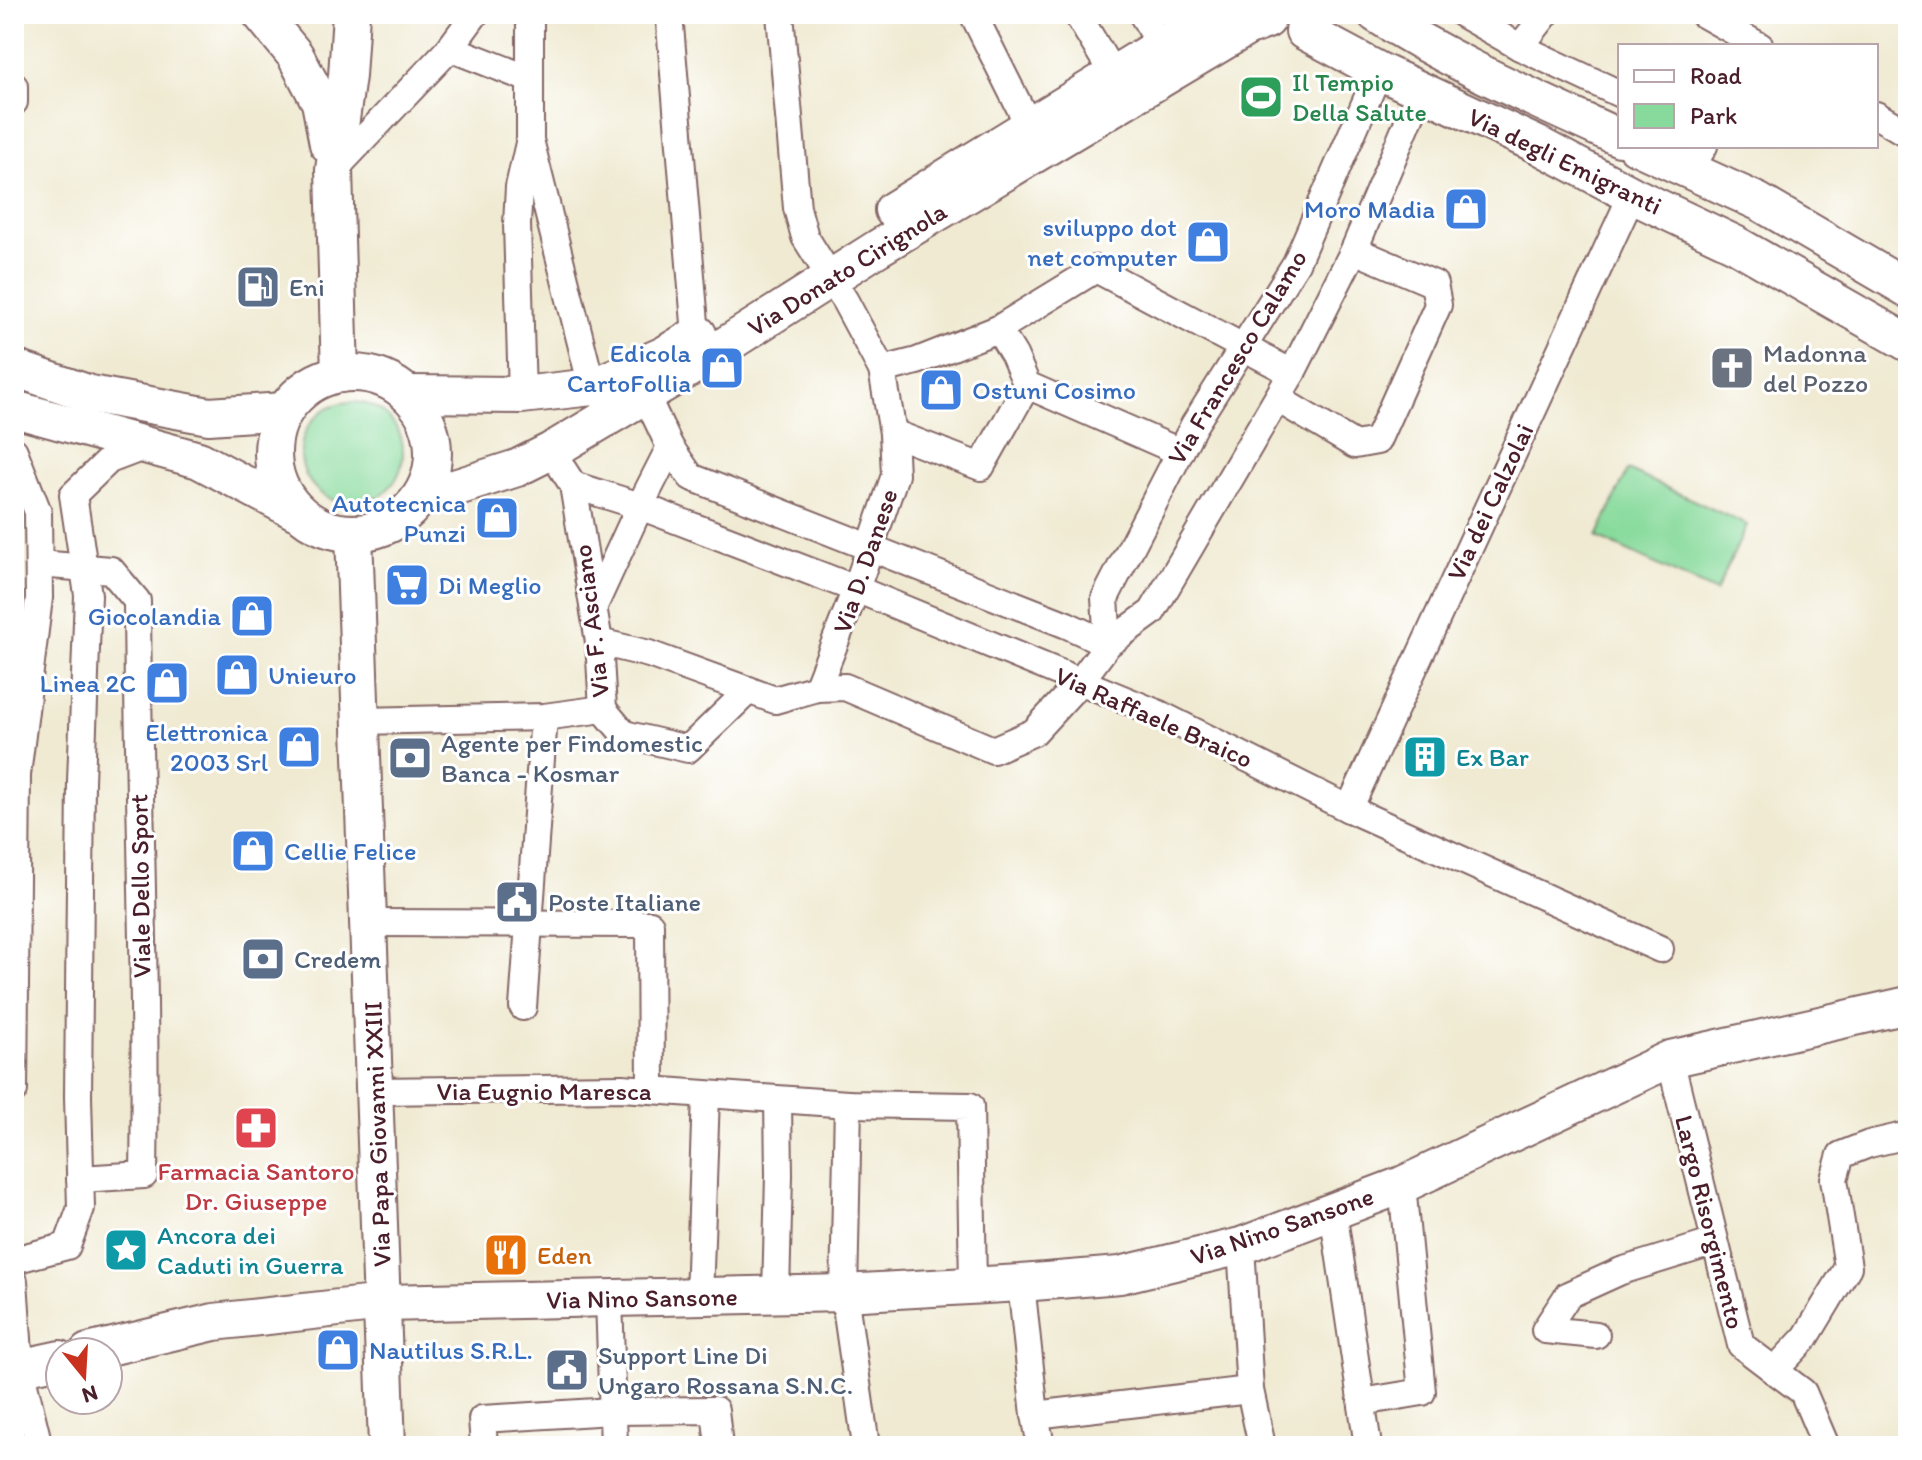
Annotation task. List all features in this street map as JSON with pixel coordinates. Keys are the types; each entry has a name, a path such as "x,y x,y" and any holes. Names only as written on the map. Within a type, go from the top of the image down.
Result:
{"main road":[{"path":"261,14 295,55 320,102 334,170"},
{"path":"340,374 334,170 347,76 351,14"},
{"name":"Via Donato Cirignola","path":"420,499 517,468 645,394 1029,126 1212,14"},
{"name":"Via degli Emigranti","path":"1376,14 1413,24 1492,78 1618,137"},
{"name":"Via Donato Cirignola","path":"408,394 522,395 592,387 664,355 1265,17"},
{"name":"Via degli Emigranti","path":"1265,17 1284,31 1314,22 1379,71 1538,145 1632,195 1735,244 1908,343"},
{"name":"Via degli Emigranti","path":"1646,148 1697,158 1759,202 1908,289"},
{"path":"14,368 90,394 209,416 284,411"},
{"path":"14,409 199,460 324,528 354,534 380,530 402,517 420,499 430,478 434,456 431,432 422,411 408,394 387,380 364,373 340,374 318,381 299,393 276,427 273,464 285,498 297,512"},
{"name":"Via Papa Giovanni XXIII","path":"354,534 387,1446"},
{"name":"Via Nino Sansone","path":"124,1343 214,1322 383,1303 844,1293 1120,1275 1241,1246 1402,1185 1670,1059 1908,1005"},
{"path":"17,1369 44,1363"}],"street":[{"path":"334,170 450,48 475,14"},
{"path":"669,14 696,335"},
{"name":"Via D. Danese","path":"780,14 797,208 805,237 882,370 893,433 895,475 856,589 817,688"},
{"path":"973,14 1029,126"},
{"path":"1077,14 1113,74"},
{"path":"1142,14 1161,45"},
{"path":"1462,14 1520,47 1618,93"},
{"path":"1520,47 1546,14"},
{"path":"1703,14 1756,44"},
{"path":"529,18 530,140 592,387"},
{"path":"450,48 529,79"},
{"name":"Via Francesco Calamo","path":"1108,644 1105,598 1180,452 1296,263 1379,71"},
{"path":"14,86 14,102"},
{"name":"Via Francesco Calamo","path":"817,688 845,687 993,750 1034,732 1079,683 1108,644 1152,612 1292,373 1354,250 1421,91"},
{"path":"1878,116 1908,134"},
{"path":"522,395 517,224 519,187 530,140"},
{"name":"Via dei Calzolai","path":"1349,809 1632,195"},
{"path":"1278,399 1355,445 1377,441 1438,305 1434,284 1354,250"},
{"path":"882,370 917,361 998,329 1096,269 1292,373"},
{"path":"998,329 1027,385 1180,452"},
{"path":"893,433 981,467 1027,385"},
{"name":"Via Raffaele Braico","path":"645,394 670,447 691,477 1108,644"},
{"path":"14,1260 67,1246 81,1208 81,781 88,595 73,495 109,460 146,446"},
{"path":"594,606 670,447"},
{"path":"14,451 38,512 39,564 39,598 17,775 14,1090"},
{"path":"551,451 573,485"},
{"name":"Via Raffaele Braico","path":"573,485 640,506 856,589 1157,713 1349,809 1660,949"},
{"name":"Via F. Asciano","path":"361,721 544,717 603,709 599,642 573,485"},
{"name":"Viale Dello Sport","path":"39,564 111,570 137,601 144,1175 80,1179"},
{"path":"599,642 649,654 775,700 817,688"},
{"path":"603,709 624,734 688,749 749,690"},
{"path":"523,1007 544,717"},
{"path":"369,923 650,924 651,1090"},
{"name":"Largo Risorgimento","path":"1670,1059 1741,1345 1803,1392 1826,1446"},
{"name":"Via Eugnio Maresca","path":"375,1091 503,1088 651,1090 848,1104 970,1106 973,1286"},
{"path":"699,1298 709,1095"},
{"path":"776,1294 778,1100"},
{"path":"848,1104 844,1293 866,1446"},
{"path":"1774,1371 1806,1337 1848,1267 1834,1179 1841,1155 1869,1144 1908,1135"},
{"path":"1362,1402 1422,1392 1402,1185"},
{"path":"1333,1211 1368,1446"},
{"path":"1596,1335 1545,1330 1568,1295 1621,1271 1715,1242"},
{"path":"1241,1246 1250,1390 1262,1446"},
{"path":"14,1281 17,1369 39,1446"},
{"path":"1021,1283 1041,1446"},
{"path":"609,1299 614,1446"},
{"path":"1035,1415 1250,1390"},
{"path":"484,1446 482,1419 612,1411 715,1410 719,1446"}],"green space":[{"path":"352,402 371,406 388,417 399,434 403,453 399,472 388,489 371,500 352,504 333,500 316,489 305,472 301,453 305,434 316,417 333,406"},
{"path":"1628,470 1747,525 1716,592 1597,537"}],"place":[{"name":"Il Tempio Della Salute","path":"1261,97"},
{"name":"Moro Madia","path":"1466,209"},
{"name":"sviluppo dot net computer","path":"1208,242"},
{"name":"Eni","path":"258,287"},
{"name":"Edicola CartoFollia","path":"722,368"},
{"name":"Madonna del Pozzo","path":"1732,368"},
{"name":"Ostuni Cosimo","path":"941,390"},
{"name":"Autotecnica Punzi","path":"497,518"},
{"name":"Di Meglio","path":"407,585"},
{"name":"Giocolandia","path":"252,616"},
{"name":"Unieuro","path":"237,675"},
{"name":"Linea 2C","path":"167,683"},
{"name":"Elettronica 2003 Srl","path":"299,747"},
{"name":"Ex Bar","path":"1425,757"},
{"name":"Agente per Findomestic Banca - Kosmar","path":"410,758"},
{"name":"Cellie Felice","path":"253,851"},
{"name":"Poste Italiane","path":"517,902"},
{"name":"Credem","path":"263,959"},
{"name":"Farmacia Santoro Dr. Giuseppe","path":"256,1128"},
{"name":"Ancora dei Caduti in Guerra","path":"126,1250"},
{"name":"Eden","path":"506,1255"},
{"name":"Nautilus S.R.L.","path":"338,1350"},
{"name":"Support Line Di Ungaro Rossana S.N.C.","path":"567,1370"}]}
